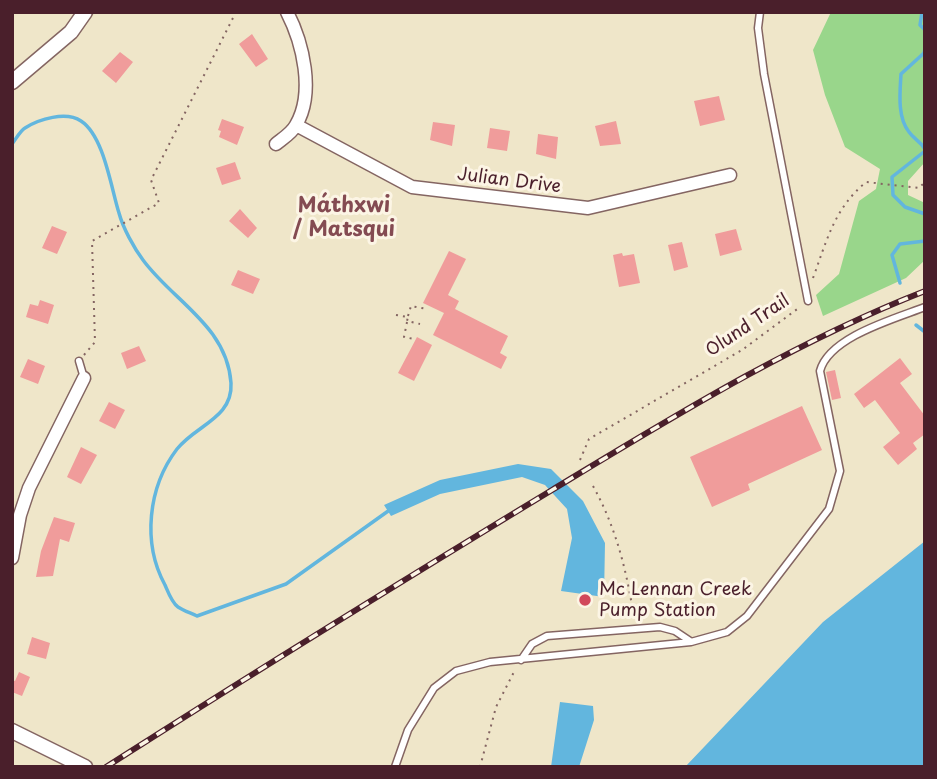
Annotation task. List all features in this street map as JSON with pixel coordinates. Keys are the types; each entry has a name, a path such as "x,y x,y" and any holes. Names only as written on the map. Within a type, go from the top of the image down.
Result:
{"street":[{"path":"12,82 71,32 85,12"},
{"path":"276,144 296,125 303,105 304,68 287,12"},
{"name":"Julian Drive","path":"296,125 412,187 588,208 730,175"},
{"path":"12,558 20,515 29,488 84,378"},
{"path":"12,731 85,767"}],"lane":[{"path":"760,12 758,28 764,74 808,301"},
{"path":"395,767 408,730 434,688 456,671 490,662 691,642 727,632 747,617 829,509 839,471 820,371 823,360 832,349 855,336 925,307"},
{"path":"79,361 84,378"},
{"path":"521,660 532,644 547,636 660,627 675,631 691,642"}],"path":[{"path":"79,361 95,342 92,241 159,203 151,180 236,12"},
{"name":"Olund Trail","path":"580,460 589,439 742,350 808,301 811,283 839,210 866,183 919,188 925,182"},
{"path":"414,339 404,337 411,306 426,309"},
{"path":"396,315 421,324"},
{"path":"593,486 609,514 629,583 636,628"},
{"path":"480,767 496,707 521,660"}],"green space":[{"path":"831,12 925,12 925,162 908,181 908,195 925,203 925,260 906,278 823,316 816,295 839,274 859,201 876,189 880,169 845,147 825,95 813,50"}],"water":[{"path":"518,464 551,469 583,501 605,543 604,597 561,591 572,538 567,509 545,485 522,477 440,494 391,516 384,505 440,480"},
{"path":"925,541 925,767 685,767 823,622"},
{"path":"560,702 593,706 594,720 579,767 551,767"}],"building":[{"path":"252,34 268,59 256,67 239,44"},
{"path":"120,52 133,62 116,83 102,71"},
{"path":"719,96 725,120 700,126 694,101"},
{"path":"222,119 244,127 237,145 219,137 221,131 218,130"},
{"path":"616,121 621,144 600,146 595,126"},
{"path":"433,122 455,125 452,146 430,140"},
{"path":"490,128 510,131 507,151 487,148"},
{"path":"538,134 558,137 556,159 536,154"},
{"path":"235,162 241,179 222,185 216,168"},
{"path":"240,209 257,228 248,238 229,221"},
{"path":"52,226 67,232 57,254 42,248"},
{"path":"736,229 742,250 720,256 715,234"},
{"path":"682,242 688,267 674,271 668,245"},
{"path":"449,251 466,259 448,295 459,301 455,309 508,336 500,353 507,357 501,369 433,335 444,313 423,303"},
{"path":"622,253 623,256 634,254 640,283 619,287 613,255"},
{"path":"238,270 260,279 253,294 231,285"},
{"path":"40,300 54,305 48,324 26,317 30,304 38,306"},
{"path":"417,337 432,345 414,381 398,373"},
{"path":"139,346 146,361 127,369 121,353"},
{"path":"900,358 912,374 900,383 925,416 925,434 913,443 917,449 898,465 883,447 900,433 875,400 864,408 854,394"},
{"path":"28,359 45,366 38,384 20,377"},
{"path":"835,370 841,398 832,400 826,372"},
{"path":"109,402 125,410 115,429 99,421"},
{"path":"802,406 822,450 748,484 750,490 712,507 690,457"},
{"path":"81,447 97,455 81,484 67,477"},
{"path":"54,517 75,523 69,542 60,539 53,576 36,577 41,551"},
{"path":"32,637 50,643 46,659 27,654"},
{"path":"19,672 30,677 22,696 12,692 12,680 15,681"}],"waterway":[{"path":"922,12 920,25 925,30"},
{"path":"925,48 924,53 901,74 900,96 905,126 925,149"},
{"path":"12,144 25,128 53,117 75,118 89,128 106,163 121,219 133,244 155,275 209,330 227,363 231,383 226,405 177,449 167,464 154,498 151,534 153,551 158,569 176,605 197,616 286,584 391,509"},
{"path":"925,151 892,177 893,195 905,207 925,214"},
{"path":"900,283 892,255 900,244 925,241"},
{"path":"916,325 925,332"}],"railway":[{"path":"106,767 384,593 688,409 828,334 925,291"}],"place":[{"name":"Mc Lennan Creek Pump Station","path":"585,600"}],"district":[{"name":"Máthxwi / Matsqui","path":"344,218"}]}
